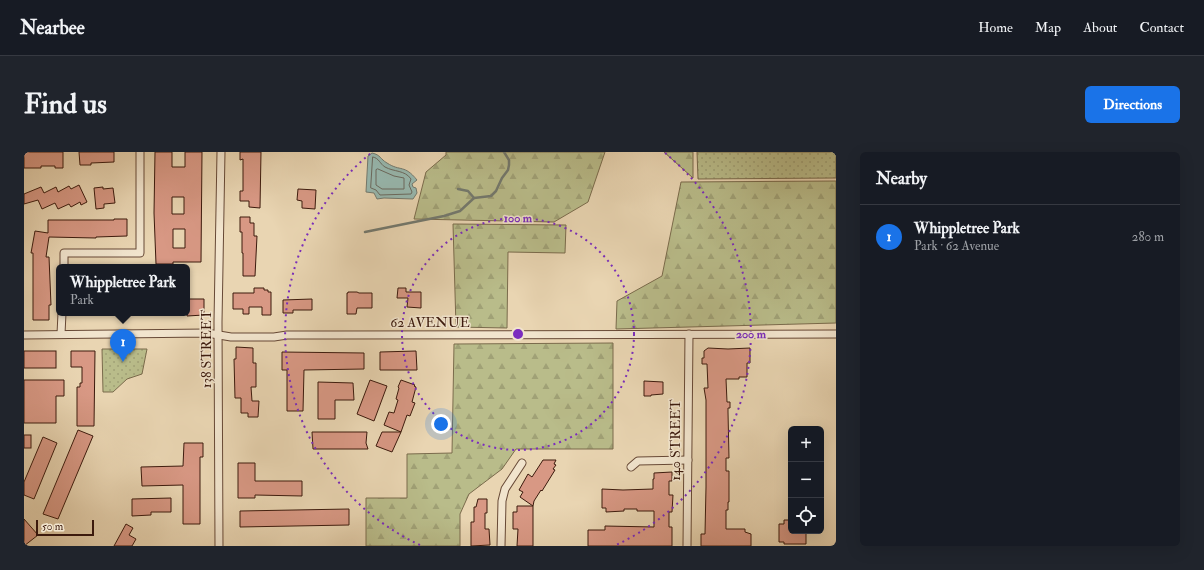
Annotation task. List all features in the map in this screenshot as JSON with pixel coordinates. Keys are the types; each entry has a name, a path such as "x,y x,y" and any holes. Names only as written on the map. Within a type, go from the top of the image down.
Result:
{"street":[{"path":"64,264 64,253 140,253 140,152"},
{"name":"138 STREET","path":"219,546 218,335 221,152"},
{"path":"62,316 62,334"},
{"name":"62 AVENUE","path":"24,335 206,333 231,337 274,337 287,335 836,334"},
{"name":"140 STREET","path":"687,546 689,334"},
{"path":"631,468 638,461 688,460"},
{"path":"502,546 502,501 505,489 522,463"}],"green space":[{"path":"446,152 605,152 588,202 554,222 414,219 426,172 446,155"},
{"path":"664,152 693,152 693,178"},
{"path":"697,152 836,152 836,178 698,179"},
{"path":"836,181 836,323 616,329 617,301 662,276 681,182"},
{"path":"453,224 566,225 565,253 508,252 507,328 456,327"},
{"path":"613,343 613,449 516,449 502,469 469,494 460,514 460,546 366,546 366,498 407,498 407,454 452,453 454,344"},
{"path":"102,349 147,349 142,374 127,379 113,392 103,392"}],"water":[{"path":"372,153 392,166 405,170 413,175 417,180 412,184 413,187 416,188 417,193 413,199 377,199 374,193 366,192 368,156"}],"building":[{"path":"24,152 63,152 63,168 55,168 55,166 41,166 41,168 24,168"},
{"path":"79,152 114,152 114,162 80,165"},
{"path":"155,152 172,152 172,167 185,167 185,152 202,152 201,262 173,262 173,264 156,264 154,213","holes":["172,197 184,197 184,214 172,214","173,229 185,229 185,248 173,248"]},
{"path":"240,152 261,152 260,208 249,207 249,201 240,201 240,191 243,191 243,159 240,160"},
{"path":"79,185 87,202 81,205 80,202 71,207 69,204 58,209 55,203 42,209 38,200 24,204 24,194 41,187 44,193 56,187 58,192 69,186 71,189"},
{"path":"103,187 103,189 113,188 115,203 104,204 104,208 96,209 94,188"},
{"path":"298,189 316,190 315,209 302,208 302,201 297,200"},
{"path":"240,217 250,217 250,223 254,223 254,236 257,236 255,276 243,276 242,232 240,232"},
{"path":"127,219 127,236 96,238 49,237 46,257 49,257 51,305 49,305 49,320 33,320 33,253 31,253 35,231 48,233 48,220"},
{"path":"254,288 264,288 264,290 271,292 271,315 262,315 262,307 249,307 249,314 243,314 243,309 233,309 233,293 254,293"},
{"path":"398,288 406,288 406,292 421,292 421,308 407,307 408,298 397,298"},
{"path":"348,292 372,293 372,308 357,308 356,314 347,314"},
{"path":"190,299 204,299 204,315 190,316"},
{"path":"312,299 312,310 293,310 293,313 283,313 283,300"},
{"path":"236,347 253,348 253,363 256,363 256,387 251,387 252,401 259,401 258,417 248,417 248,413 241,413 241,398 235,398 234,359 236,359"},
{"path":"708,348 750,348 750,363 747,363 747,377 739,377 739,379 726,379 727,402 730,402 730,408 728,408 729,458 726,458 726,471 729,471 729,502 728,510 726,510 726,529 745,529 745,532 751,534 751,546 701,546 701,534 705,534 706,487 706,400 704,388 708,388 707,364 702,364 702,358 704,358 704,351"},
{"path":"24,351 56,351 56,368 24,368"},
{"path":"71,351 95,351 94,426 77,426 77,387 80,387 80,383 82,383 82,367 71,367"},
{"path":"416,351 417,370 380,370 380,352"},
{"path":"282,352 364,353 364,369 304,370 303,411 287,411 287,370 282,370"},
{"path":"24,380 64,380 64,396 56,396 56,423 24,423"},
{"path":"370,380 387,386 374,421 357,414"},
{"path":"401,380 415,385 414,386 416,387 412,402 415,403 410,416 407,415 401,432 384,425 389,412 394,413 398,400 396,399 398,387"},
{"path":"644,381 663,382 663,394 644,396"},
{"path":"318,382 353,383 354,400 335,400 335,419 318,419"},
{"path":"78,430 93,436 58,519 43,514"},
{"path":"312,432 367,432 366,443 368,449 313,449"},
{"path":"382,432 401,432 392,452 376,446"},
{"path":"24,435 31,435 31,448 24,448"},
{"path":"43,437 57,443 34,499 24,495 24,482"},
{"path":"184,443 203,443 203,457 200,457 200,524 183,524 183,485 142,486 141,467 183,466"},
{"path":"543,460 556,460 554,464 556,465 553,469 555,470 534,501 533,506 520,497 523,492 519,490 528,474 532,477"},
{"path":"238,463 255,463 255,481 302,481 302,496 255,495 255,498 238,498"},
{"path":"672,472 672,481 669,481 669,495 673,495 672,512 669,512 669,527 672,527 672,546 588,546 588,530 605,530 605,526 654,527 654,511 624,509 624,511 606,512 606,508 602,508 602,489 653,489 654,473"},
{"path":"171,498 171,512 151,512 151,515 132,516 132,499"},
{"path":"478,499 487,499 485,529 489,529 490,545 471,546 471,522 474,522 474,507 476,507"},
{"path":"517,506 533,506 533,546 517,546 518,529 513,529 513,512 517,512"},
{"path":"349,509 349,525 240,527 240,511"},
{"path":"24,519 38,535 24,546"},
{"path":"784,520 788,520 788,534 806,534 806,544 784,544 784,542 779,542 779,524 784,524"},
{"path":"126,524 133,528 129,535 136,539 132,546 114,546"}],"waterway":[{"path":"365,232 444,216 460,211 474,198 491,196 496,191 502,178 508,170 509,160 504,152"},
{"path":"458,189 468,191 474,198"}],"place":[{"name":"Whippletree Park","path":"123,362"}]}
